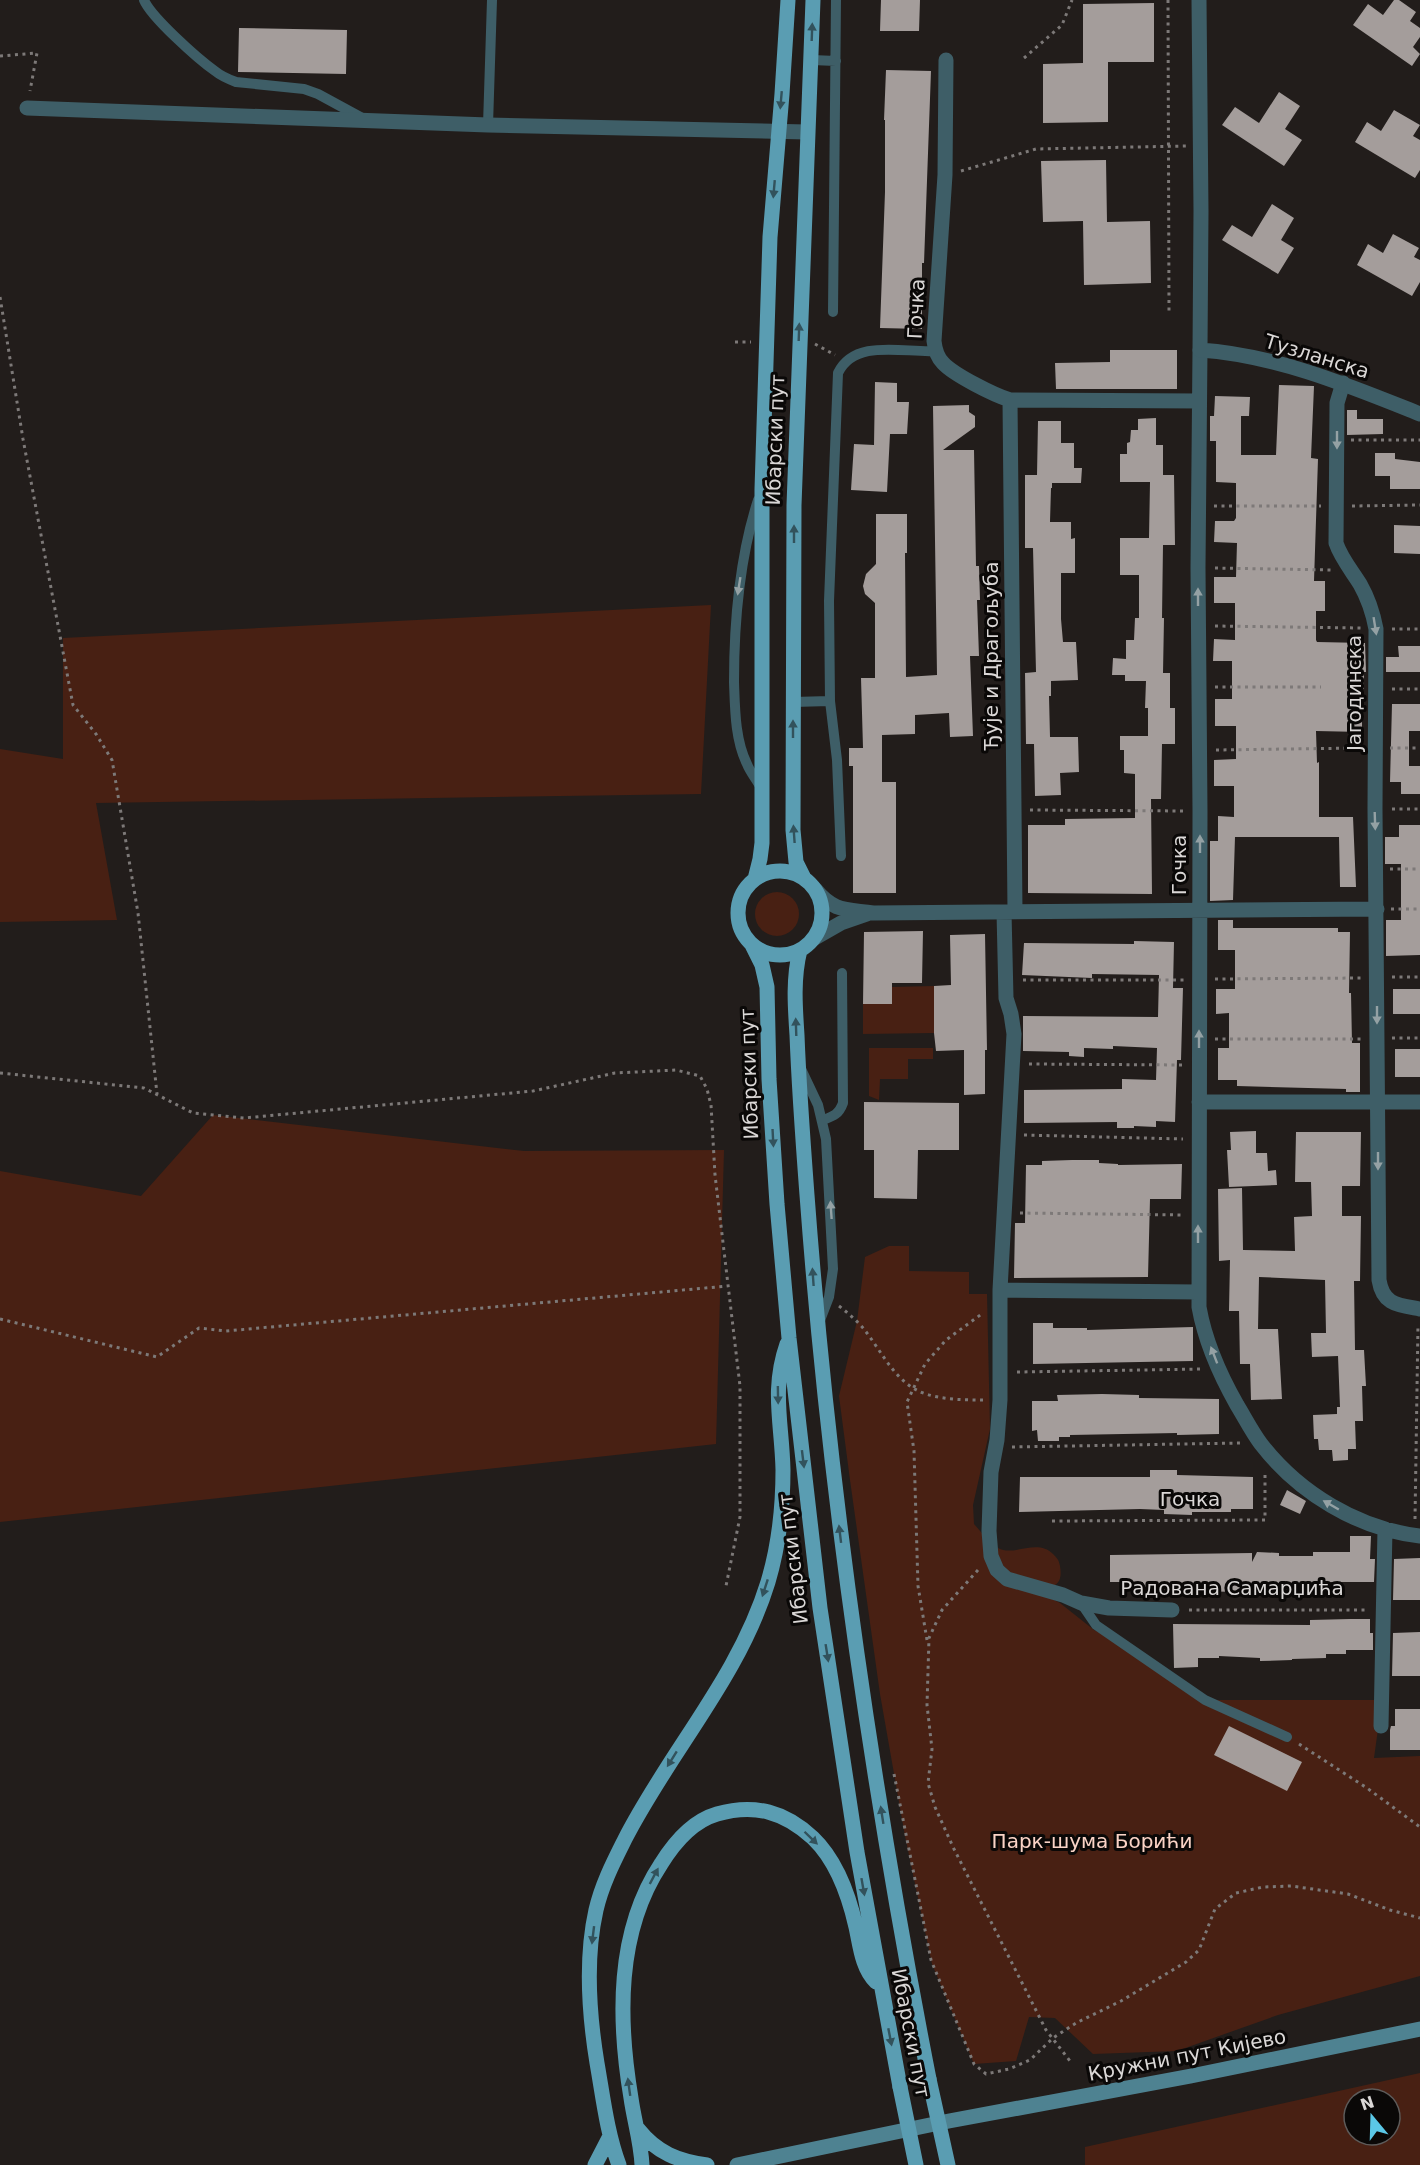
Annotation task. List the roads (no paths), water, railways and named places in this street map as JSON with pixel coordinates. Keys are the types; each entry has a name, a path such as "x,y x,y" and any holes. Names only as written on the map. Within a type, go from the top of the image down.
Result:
{"main road":[{"name":"Ибарски пут","path":"754,879 762,843 762,489 770,237 788,0"},
{"name":"Ибарски пут","path":"809,884 796,862 793,830 793,702 794,505 813,0"},
{"path":"779,870 788,871 809,884 822,909 819,930 813,939 800,950 780,955 770,954 752,945 745,937 737,917 741,896 754,879 779,870"},
{"name":"Ибарски пут","path":"752,945 762,965 766,987 775,1182 789,1338 820,1608 880,1986 916,2165"},
{"name":"Ибарски пут","path":"800,950 795,978 798,1062 817,1329 838,1514 894,1892 929,2079 948,2165"},
{"path":"619,2165 610,2136 591,2021 592,1946 596,1910 608,1874 639,1812 742,1648 767,1583 774,1559 782,1506 783,1470 777,1394 780,1365 789,1338"},
{"path":"642,2165 623,2041 624,1975 631,1934 641,1902 673,1844 710,1816 735,1809 759,1809 780,1815 814,1839 841,1879 868,1971 880,1986"},
{"name":"Кружни пут Кијево","path":"737,2165 962,2118 1191,2076 1420,2029"},
{"path":"637,2127 651,2143 667,2155 707,2165"},
{"path":"595,2165 610,2136"}],"street":[{"name":"Гочка","path":"1199,0 1200,1139 1198,1292 1200,1314 1219,1369 1233,1398 1260,1443 1298,1484 1334,1507 1385,1529 1417,1536"},
{"name":"Гочка","path":"946,60 945,175 934,342 935,351 940,360 948,368 995,394 1010,399 1199,401"},
{"path":"27,108 488,126 807,132"},
{"name":"Тузланска","path":"1200,350 1264,361 1343,383 1420,414"},
{"name":"Јагодинска","path":"1343,383 1337,403 1336,543 1366,597 1376,629 1375,809 1380,1287 1385,1297 1391,1302 1419,1309"},
{"name":"Ђује и Драгољуба","path":"991,1556 990,1472 996,1448 1000,1400 1000,1294 1014,1034 1006,999 1014,810 1010,399"},
{"path":"809,884 835,907 873,913 1377,909"},
{"path":"813,939 841,923 873,913"},
{"path":"1199,1102 1420,1102"},
{"path":"1000,1294 1198,1292"},
{"path":"1381,1726 1385,1529"},
{"name":"Радована Самарџића","path":"991,1556 997,1570 1007,1579 1063,1594 1081,1603 1109,1608 1172,1610"}],"lane":[{"path":"144,0 148,9 189,49 226,78 236,82 304,89 318,94 366,121"},
{"path":"488,126 492,0"},
{"path":"833,312 836,0"},
{"path":"812,60 836,61"},
{"path":"841,856 837,760 830,700 828,646 836,380 840,367 846,361 871,350 935,351"},
{"path":"761,788 747,764 741,744 735,698 734,662 738,590 752,520 762,489"},
{"path":"793,702 830,700"},
{"path":"823,1120 835,1116 843,1103 842,973"},
{"path":"798,1062 823,1120 833,1236 833,1269 829,1297 817,1329"},
{"path":"1081,1603 1096,1625 1205,1700 1287,1737"}],"park label":[{"name":"Парк-шума Борићи","path":"1092,1841"}]}
